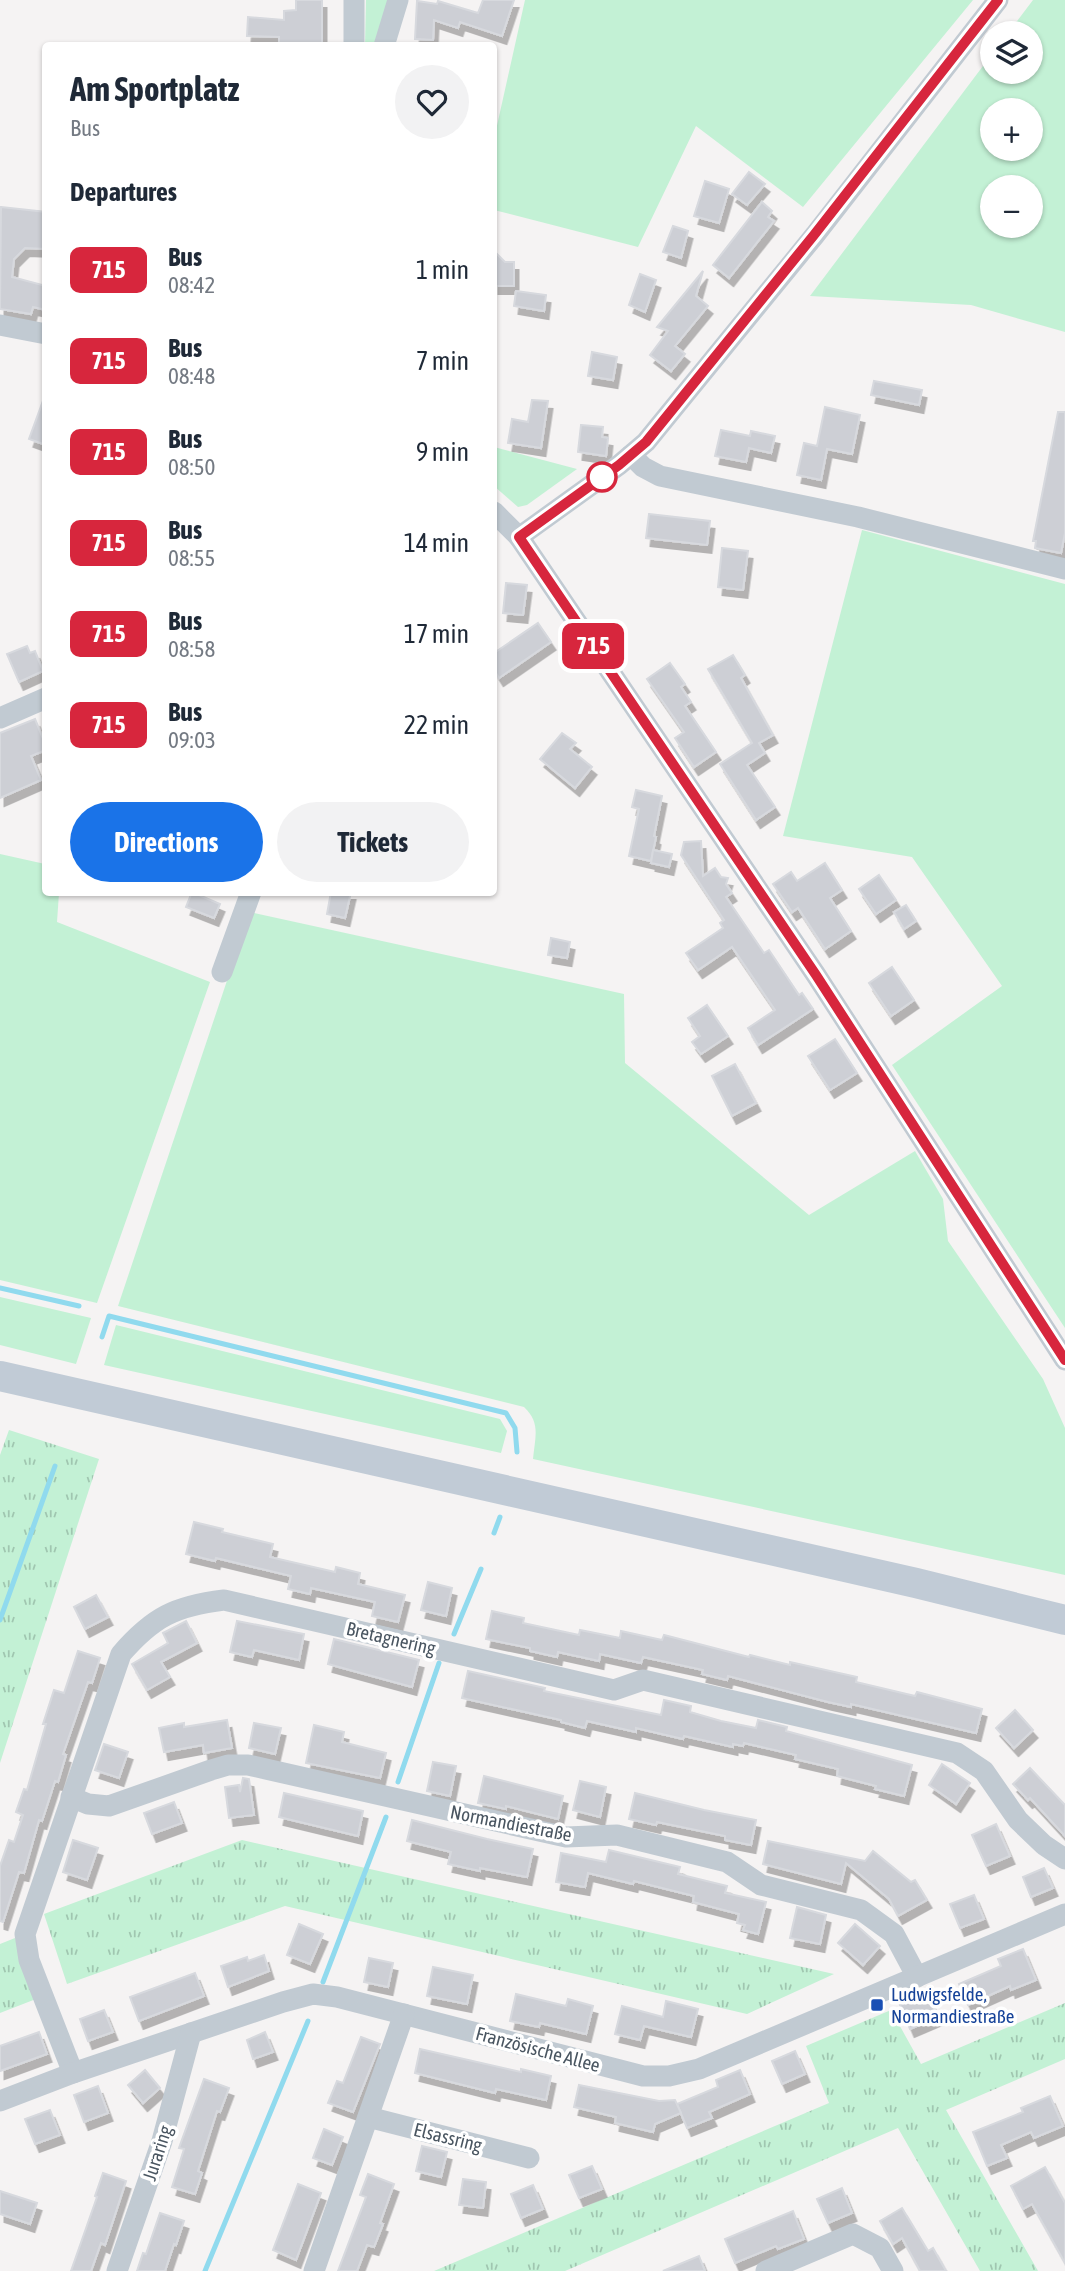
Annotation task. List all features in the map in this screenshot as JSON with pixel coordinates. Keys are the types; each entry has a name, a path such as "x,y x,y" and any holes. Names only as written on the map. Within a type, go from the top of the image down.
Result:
{"main road":[{"path":"0,1376 916,1583 1065,1620"}],"street":[{"path":"354,0 354,42"},
{"path":"385,42 398,0"},
{"path":"519,537 646,442 814,235 998,0"},
{"path":"0,325 42,333"},
{"path":"631,455 643,467 660,476 858,517 1065,569"},
{"path":"497,516 519,537 816,975 1065,1360"},
{"path":"0,718 42,700"},
{"path":"222,972 250,896"},
{"name":"Bretagnering","path":"73,2073 30,1960 25,1934 121,1654 138,1634 159,1617 196,1603 223,1600 614,1690 643,1680 957,1753 984,1772 1018,1820 1044,1845 1065,1859"},
{"name":"Normandiestraße","path":"71,1797 88,1804 109,1806 211,1770 228,1765 248,1765 566,1837 617,1835 727,1863 761,1885 860,1910 894,1934 917,1977"},
{"name":"Französische Allee","path":"0,2101 73,2073 313,1994 337,1997 643,2076 669,2076 699,2069 1065,1914"},
{"path":"314,2271 404,2014"},
{"name":"Juraring","path":"117,2271 162,2141 191,2033"},
{"name":"Elsassring","path":"368,2117 529,2158"},
{"path":"766,2271 853,2234 880,2248 893,2271"}],"green space":[{"path":"366,0 390,0 379,42 365,42"},
{"path":"525,0 973,0 803,207 696,126 638,247 497,211 497,126"},
{"path":"1033,0 1065,0 1065,332 971,305 810,296 980,70 980,84 1043,84 1043,21 1017,21"},
{"path":"497,448 577,469 527,505 518,507 497,489"},
{"path":"862,530 1065,584 1065,1328 892,1065 1002,986 912,857 783,836"},
{"path":"0,854 42,863 42,896 59,896 57,922 210,982 97,1303 0,1280"},
{"path":"250,912 624,994 625,1063 809,1215 915,1151 943,1199 948,1241 1043,1379 1065,1428 1065,1575 533,1459 535,1425 524,1407 118,1306"},
{"path":"0,1297 91,1318 76,1364 0,1345"},
{"path":"116,1325 500,1419 507,1431 501,1453 104,1365"},
{"path":"9,1430 99,1459 0,1763 0,1455"},
{"path":"242,1840 834,1974 747,2014 285,1906 67,1984 44,1914"},
{"path":"15,1938 36,1999 0,2013 0,1944"},
{"path":"1065,2003 1065,2059 946,2110 1038,2271 980,2271 898,2128 565,2271 434,2271 829,2103 806,2046 891,2010 921,2064"}],"building":[{"path":"296,0 322,0 322,42 279,42 279,37 247,36 248,17 284,20 284,11 296,10"},
{"path":"483,0 514,0 502,36 460,22 458,28 434,20 433,40 415,39 417,1 437,4 438,1 478,13"},
{"path":"749,172 765,184 747,205 732,194"},
{"path":"705,181 729,189 719,223 694,216"},
{"path":"762,202 772,211 768,217 774,221 729,278 713,265"},
{"path":"1,207 42,212 42,249 25,248 14,259 12,277 42,285 42,309 33,307 31,314 0,309"},
{"path":"673,226 688,231 681,258 663,252"},
{"path":"497,254 505,262 514,262 514,286 497,286"},
{"path":"703,271 696,296 708,306 675,346 685,354 671,371 650,355 668,331 657,327"},
{"path":"640,274 656,280 645,312 629,305"},
{"path":"516,291 546,295 544,311 514,306"},
{"path":"592,352 617,357 613,380 588,376"},
{"path":"874,381 922,390 919,405 871,395"},
{"path":"532,400 548,401 541,448 508,443 512,419 528,422"},
{"path":"42,403 42,444 29,439"},
{"path":"825,407 860,415 852,454 827,449 821,480 797,475 804,443 817,446"},
{"path":"1058,412 1065,412 1065,533 1061,553 1035,548 1036,541 1033,541"},
{"path":"581,425 603,427 602,437 608,438 606,456 578,452"},
{"path":"721,430 750,436 751,431 775,436 771,453 749,448 746,462 715,456"},
{"path":"649,514 710,521 707,545 646,538"},
{"path":"722,548 748,551 743,590 718,587"},
{"path":"506,583 527,585 523,615 503,613"},
{"path":"538,623 551,642 499,678 497,651"},
{"path":"27,646 30,653 35,651 42,671 19,682 7,654"},
{"path":"733,655 745,675 741,678 773,735 759,743 765,753 747,765 775,807 756,820 720,764 752,743 708,669"},
{"path":"670,663 685,684 681,687 691,702 685,706 716,752 694,767 675,738 684,732 647,679"},
{"path":"35,719 42,736 42,752 31,756 41,780 0,798 0,733"},
{"path":"562,733 576,743 570,749 592,767 575,788 540,759"},
{"path":"636,790 662,796 651,861 629,856 639,809 632,807"},
{"path":"701,841 703,876 715,868 721,877 728,878 726,884 732,893 726,897 764,953 769,950 799,995 802,993 813,1009 758,1045 748,1028 775,1010 732,947 698,970 686,953 723,928 720,923 724,920 681,855 684,842"},
{"path":"653,850 672,854 669,867 651,863"},
{"path":"825,863 842,890 830,898 851,931 825,949 798,908 792,912 773,884 791,872 797,881"},
{"path":"879,875 896,900 876,914 859,889"},
{"path":"190,896 201,896 220,904 214,918 186,907"},
{"path":"330,896 350,896 345,918 327,914"},
{"path":"906,905 916,921 904,929 894,912"},
{"path":"551,938 570,942 567,958 548,955"},
{"path":"892,967 914,1000 891,1016 869,983"},
{"path":"707,1005 728,1036 701,1054 692,1042 700,1036 688,1018"},
{"path":"835,1039 857,1073 830,1090 808,1056"},
{"path":"735,1064 756,1103 732,1116 712,1076"},
{"path":"194,1522 223,1529 222,1532 273,1544 270,1557 335,1572 336,1567 360,1573 358,1584 405,1595 398,1622 372,1616 375,1602 311,1588 310,1594 288,1589 291,1576 216,1558 215,1561 186,1554"},
{"path":"428,1582 452,1588 446,1616 421,1610"},
{"path":"96,1595 108,1617 85,1629 74,1607"},
{"path":"492,1611 524,1618 523,1623 579,1635 580,1630 620,1638 621,1631 662,1640 664,1635 749,1657 750,1655 790,1665 790,1662 857,1677 856,1682 915,1696 917,1692 982,1709 976,1733 851,1704 851,1707 828,1702 728,1676 727,1680 702,1674 703,1670 643,1657 641,1663 600,1654 599,1661 558,1652 557,1657 486,1639"},
{"path":"186,1621 197,1643 161,1662 170,1677 147,1690 132,1664 168,1643 163,1633"},
{"path":"237,1621 304,1634 299,1660 254,1650 252,1657 230,1652"},
{"path":"334,1639 419,1660 412,1687 328,1664"},
{"path":"78,1651 100,1658 92,1683 88,1682 63,1754 66,1755 58,1782 55,1781 42,1821 39,1820 24,1873 19,1872 3,1922 0,1921 0,1866 9,1840 14,1842 23,1815 16,1812 24,1789 27,1790 54,1690 64,1693"},
{"path":"468,1671 545,1688 544,1691 661,1715 664,1700 691,1706 690,1712 721,1721 756,1728 758,1720 787,1727 786,1731 912,1765 904,1796 837,1776 838,1769 795,1759 796,1755 744,1743 743,1746 733,1744 733,1747 636,1728 636,1732 587,1721 585,1728 462,1698"},
{"path":"1015,1710 1033,1730 1014,1748 996,1728"},
{"path":"227,1720 232,1748 204,1753 203,1745 164,1752 159,1728"},
{"path":"254,1723 281,1728 275,1754 249,1748"},
{"path":"314,1725 344,1732 342,1742 386,1753 380,1778 306,1763"},
{"path":"104,1744 128,1752 119,1778 95,1770"},
{"path":"433,1762 456,1766 450,1796 427,1791"},
{"path":"942,1764 970,1783 956,1804 929,1785"},
{"path":"1030,1768 1065,1805 1065,1836 1030,1798 1028,1800 1013,1784"},
{"path":"484,1776 563,1796 558,1819 506,1806 506,1809 478,1803"},
{"path":"243,1778 249,1779 254,1815 229,1818 225,1787 239,1785 240,1792"},
{"path":"580,1781 606,1787 600,1817 573,1810"},
{"path":"284,1793 363,1811 358,1836 279,1817"},
{"path":"635,1793 756,1820 751,1845 725,1840 725,1836 629,1819"},
{"path":"174,1802 182,1823 152,1834 144,1813"},
{"path":"412,1820 533,1849 527,1877 448,1864 451,1852 407,1841"},
{"path":"996,1824 1010,1856 986,1866 972,1835"},
{"path":"73,1840 98,1848 87,1880 63,1872"},
{"path":"768,1841 865,1861 873,1851 911,1882 915,1880 927,1900 898,1916 889,1899 846,1863 841,1884 763,1864"},
{"path":"609,1850 680,1867 678,1874 727,1886 725,1893 766,1902 758,1934 743,1930 745,1925 737,1923 739,1914 693,1902 694,1896 588,1873 585,1887 556,1882 561,1853 606,1862"},
{"path":"1044,1868 1053,1888 1031,1897 1023,1877"},
{"path":"974,1895 984,1919 960,1928 950,1904"},
{"path":"797,1907 826,1915 820,1944 790,1938"},
{"path":"299,1924 323,1934 310,1964 287,1955"},
{"path":"855,1924 880,1946 863,1965 838,1943"},
{"path":"1023,1949 1036,1980 1011,1990 1010,1986 968,2005 959,1984 1001,1966 998,1959"},
{"path":"264,1955 269,1971 228,1987 221,1966 247,1957 248,1961"},
{"path":"369,1958 393,1963 388,1987 364,1982"},
{"path":"433,1967 473,1975 467,2004 427,1996"},
{"path":"195,1973 204,1996 139,2021 130,1997"},
{"path":"925,1989 938,2017 910,2029 898,2000"},
{"path":"516,1994 566,2006 568,1999 593,2006 586,2034 540,2023 539,2027 510,2021"},
{"path":"666,2001 698,2009 691,2037 644,2026 640,2040 615,2034 622,2006 663,2017"},
{"path":"104,2010 113,2032 88,2041 80,2019"},
{"path":"39,2032 47,2054 0,2071 0,2046"},
{"path":"265,2032 273,2052 253,2059 247,2040"},
{"path":"361,2037 380,2044 353,2112 328,2103 337,2081 343,2083"},
{"path":"420,2049 521,2072 521,2069 551,2076 546,2100 496,2089 495,2093 415,2073"},
{"path":"795,2051 805,2074 782,2084 772,2061"},
{"path":"145,2070 160,2088 143,2103 128,2085"},
{"path":"740,2070 750,2094 709,2112 712,2118 687,2128 677,2104 718,2087 716,2080"},
{"path":"204,2079 229,2088 220,2112 217,2111 198,2171 202,2173 195,2194 172,2187 184,2149 179,2148"},
{"path":"579,2085 659,2101 675,2100 681,2113 655,2124 653,2132 615,2123 616,2117 574,2107"},
{"path":"98,2086 108,2113 84,2122 74,2095"},
{"path":"1050,2096 1063,2126 1034,2138 1031,2132 1001,2145 1007,2158 987,2166 973,2132 1023,2112 1021,2108"},
{"path":"50,2110 60,2135 35,2144 25,2119"},
{"path":"324,2129 343,2137 332,2165 313,2158"},
{"path":"422,2146 447,2152 441,2177 416,2171"},
{"path":"592,2166 602,2189 579,2198 569,2175"},
{"path":"1045,2167 1065,2203 1065,2263 1032,2204 1023,2209 1011,2186"},
{"path":"103,2173 126,2181 105,2245 101,2243 91,2271 71,2271 97,2197 95,2196"},
{"path":"368,2174 394,2184 380,2223 383,2224 374,2247 367,2245 357,2271 338,2271 366,2197 360,2195"},
{"path":"463,2179 486,2182 483,2208 459,2205"},
{"path":"298,2184 321,2193 296,2260 273,2250"},
{"path":"533,2185 543,2209 521,2218 511,2194"},
{"path":"842,2188 852,2213 828,2223 817,2199"},
{"path":"0,2191 37,2203 30,2224 0,2214"},
{"path":"902,2208 928,2251 933,2248 946,2271 920,2271 902,2238 893,2244 880,2221"},
{"path":"793,2211 804,2239 778,2249 776,2246 735,2263 725,2239"},
{"path":"160,2213 184,2221 176,2245 174,2244 165,2271 137,2271 143,2253 146,2254"},
{"path":"699,2256 705,2271 663,2271"}],"waterway":[{"path":"0,1288 79,1306"},
{"path":"102,1337 109,1316 506,1413 515,1428 517,1452"},
{"path":"0,1620 55,1466"},
{"path":"494,1533 500,1517"},
{"path":"454,1634 481,1569"},
{"path":"398,1782 439,1663"},
{"path":"323,1982 386,1817"},
{"path":"205,2271 308,2021"}],"bus line":[{"name":"715","path":"998,0 814,235 646,442 619,465 519,537 816,975 1065,1360"}],"place":[{"name":"Ludwigsfelde, Normandiestraße","path":"877,2005"}]}
